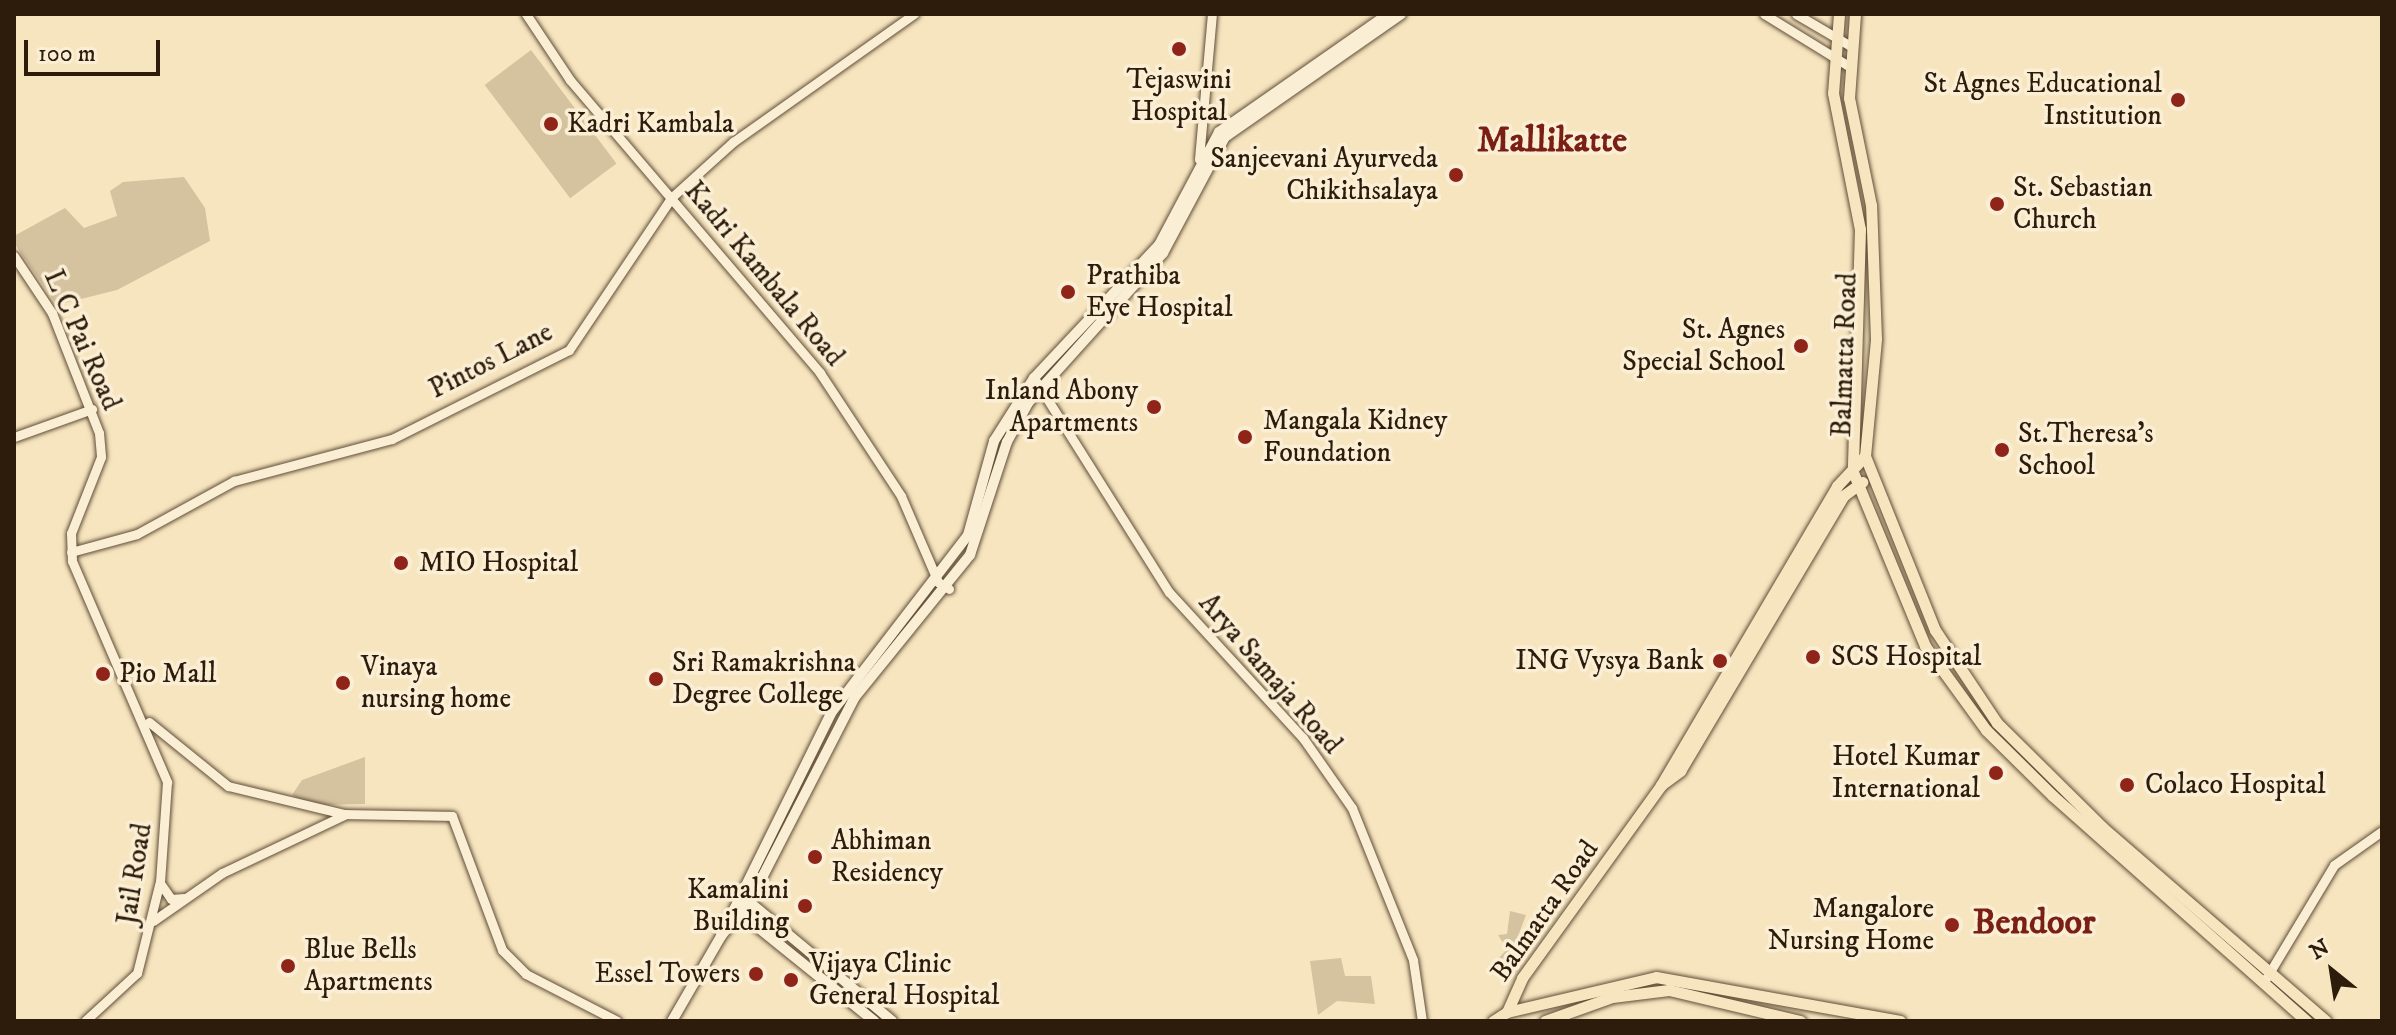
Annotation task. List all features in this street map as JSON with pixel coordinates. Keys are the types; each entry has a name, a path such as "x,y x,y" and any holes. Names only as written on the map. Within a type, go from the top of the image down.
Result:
{"main road":[{"path":"672,1021 831,713 938,582 968,535 1002,424 1159,245 1202,162 1243,110 1388,14"},
{"path":"1202,162 1240,122 1401,14"},
{"path":"1839,14 1833,93 1860,229 1853,472 1925,646 1967,708 2146,884 2265,980 2306,1021"},
{"name":"Balmatta Road","path":"1493,1021 1509,1016 1522,978 1661,785 1837,486 1865,456 1876,339 1871,219 1850,67 1855,14"},
{"path":"720,931 742,913 750,901 855,697 949,589 982,534 1007,442 1037,383"},
{"path":"1865,456 1935,630 1997,723 2102,827 2276,970 2326,1021"},
{"name":"Balmatta Road","path":"1661,785 1680,771 1843,496 1871,477"},
{"path":"739,896 786,927 892,1021"},
{"path":"731,907 874,1021"},
{"path":"1509,1016 1656,977 1900,1021"},
{"path":"1545,1021 1612,997 1669,990 1800,1021"}],"street":[{"name":"Kadri Kambala Road","path":"526,14 570,80 820,373 901,496 938,582"},
{"name":"Pintos Lane","path":"71,552 137,534 234,481 392,439 569,350 671,198 733,142 914,14"},
{"path":"1202,162 1212,14"},
{"path":"1764,14 1850,67"},
{"path":"1796,14 1852,47"},
{"name":"L C Pai Road","path":"14,256 52,313 92,409 101,457 71,533 71,552"},
{"name":"Arya Samaja Road","path":"1037,383 1169,592 1303,738 1352,808 1413,960 1422,1021"},
{"path":"14,437 92,409"},
{"path":"71,552 142,714 201,770 228,786 346,814 452,816 502,950 526,974 617,1021"},
{"path":"938,582 949,589"},
{"name":"Jail Road","path":"85,1021 137,973 153,921 160,881 167,782 142,714"},
{"path":"153,921 187,897 346,814"},
{"path":"2265,980 2276,970 2334,865 2382,831"},
{"path":"160,881 171,899 187,897"}],"shaded area":[{"name":"Kadri Kambala","path":"531,50 616,163 570,198 485,85"},
{"path":"184,177 205,208 210,241 117,290 57,305 14,243 14,236 65,208 84,228 117,216 110,191 123,182"},
{"path":"365,757 365,804 311,805 292,795 302,780"},
{"path":"1510,911 1526,915 1507,965 1499,958 1507,949 1498,935 1507,934"},
{"path":"1341,958 1345,976 1371,976 1375,1004 1337,1001 1318,1015 1310,961"}],"place":[{"name":"Tejaswini Hospital","path":"1179,49"},
{"name":"St Agnes Educational Institution","path":"2178,100"},
{"name":"Kadri Kambala","path":"551,124"},
{"name":"Sanjeevani Ayurveda Chikithsalaya","path":"1456,175"},
{"name":"St. Sebastian Church","path":"1997,204"},
{"name":"Prathiba Eye Hospital","path":"1068,292"},
{"name":"St. Agnes Special School","path":"1801,346"},
{"name":"Inland Abony Apartments","path":"1154,407"},
{"name":"Mangala Kidney Foundation","path":"1245,437"},
{"name":"St.Theresa's School","path":"2002,450"},
{"name":"MIO Hospital","path":"401,563"},
{"name":"SCS Hospital","path":"1813,657"},
{"name":"ING Vysya Bank","path":"1720,661"},
{"name":"Pio Mall","path":"103,674"},
{"name":"Sri Ramakrishna Degree College","path":"656,679"},
{"name":"Vinaya nursing home","path":"343,683"},
{"name":"Hotel Kumar International","path":"1996,773"},
{"name":"Colaco Hospital","path":"2127,785"},
{"name":"Abhiman Residency","path":"815,857"},
{"name":"Kamalini Building","path":"805,906"},
{"name":"Mangalore Nursing Home","path":"1952,925"},
{"name":"Blue Bells Apartments","path":"288,966"},
{"name":"Essel Towers","path":"756,974"},
{"name":"Vijaya Clinic General Hospital","path":"791,980"}],"district":[{"name":"Mallikatte","path":"1552,141"},
{"name":"Bendoor","path":"2034,923"}]}
